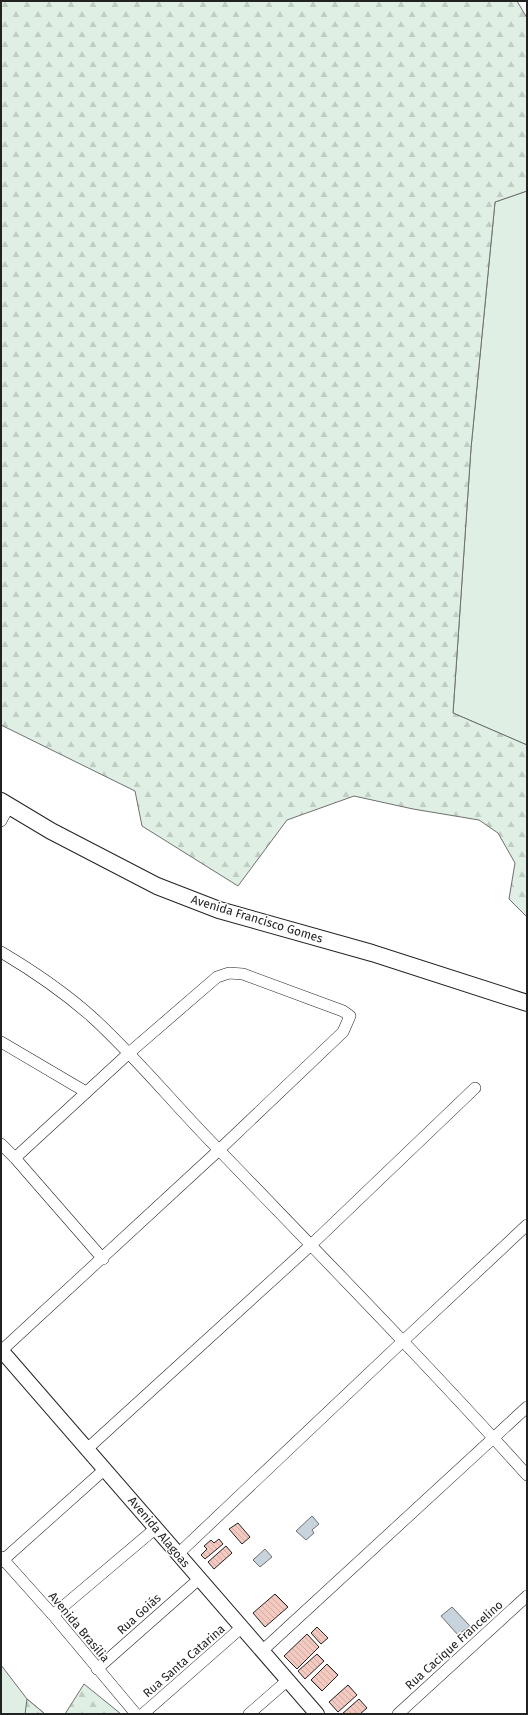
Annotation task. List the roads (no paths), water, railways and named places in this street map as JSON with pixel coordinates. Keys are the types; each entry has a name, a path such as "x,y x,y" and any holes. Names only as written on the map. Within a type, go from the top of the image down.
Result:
{"main road":[{"name":"Avenida Francisco Gomes","path":"5,804 51,831 157,886 219,910 372,953 527,1003"}],"street":[{"path":"1,822 5,804"},
{"path":"1,952 31,970 91,1016 129,1053 527,1475"},
{"path":"1,1351 103,1259 343,1032 350,1016 343,1011 242,974 229,973 217,977 129,1053 15,1158"},
{"path":"1,1042 86,1092"},
{"path":"87,1449 311,1245 475,1088"},
{"path":"1,1144 103,1259"},
{"path":"178,1554 527,1226"},
{"name":"Avenida Alagoas","path":"1,1351 317,1714"},
{"path":"262,1651 527,1408"},
{"path":"2,1560 105,1469"},
{"path":"53,1615 156,1528"},
{"name":"Avenida Brasília","path":"2,1560 53,1615 136,1714"},
{"name":"Rua Goiás","path":"97,1669 199,1579"},
{"name":"Rua Cacique Francelino","path":"398,1714 527,1596"},
{"name":"Rua Santa Catarina","path":"143,1714 242,1627"},
{"path":"248,1714 288,1680"}]}
